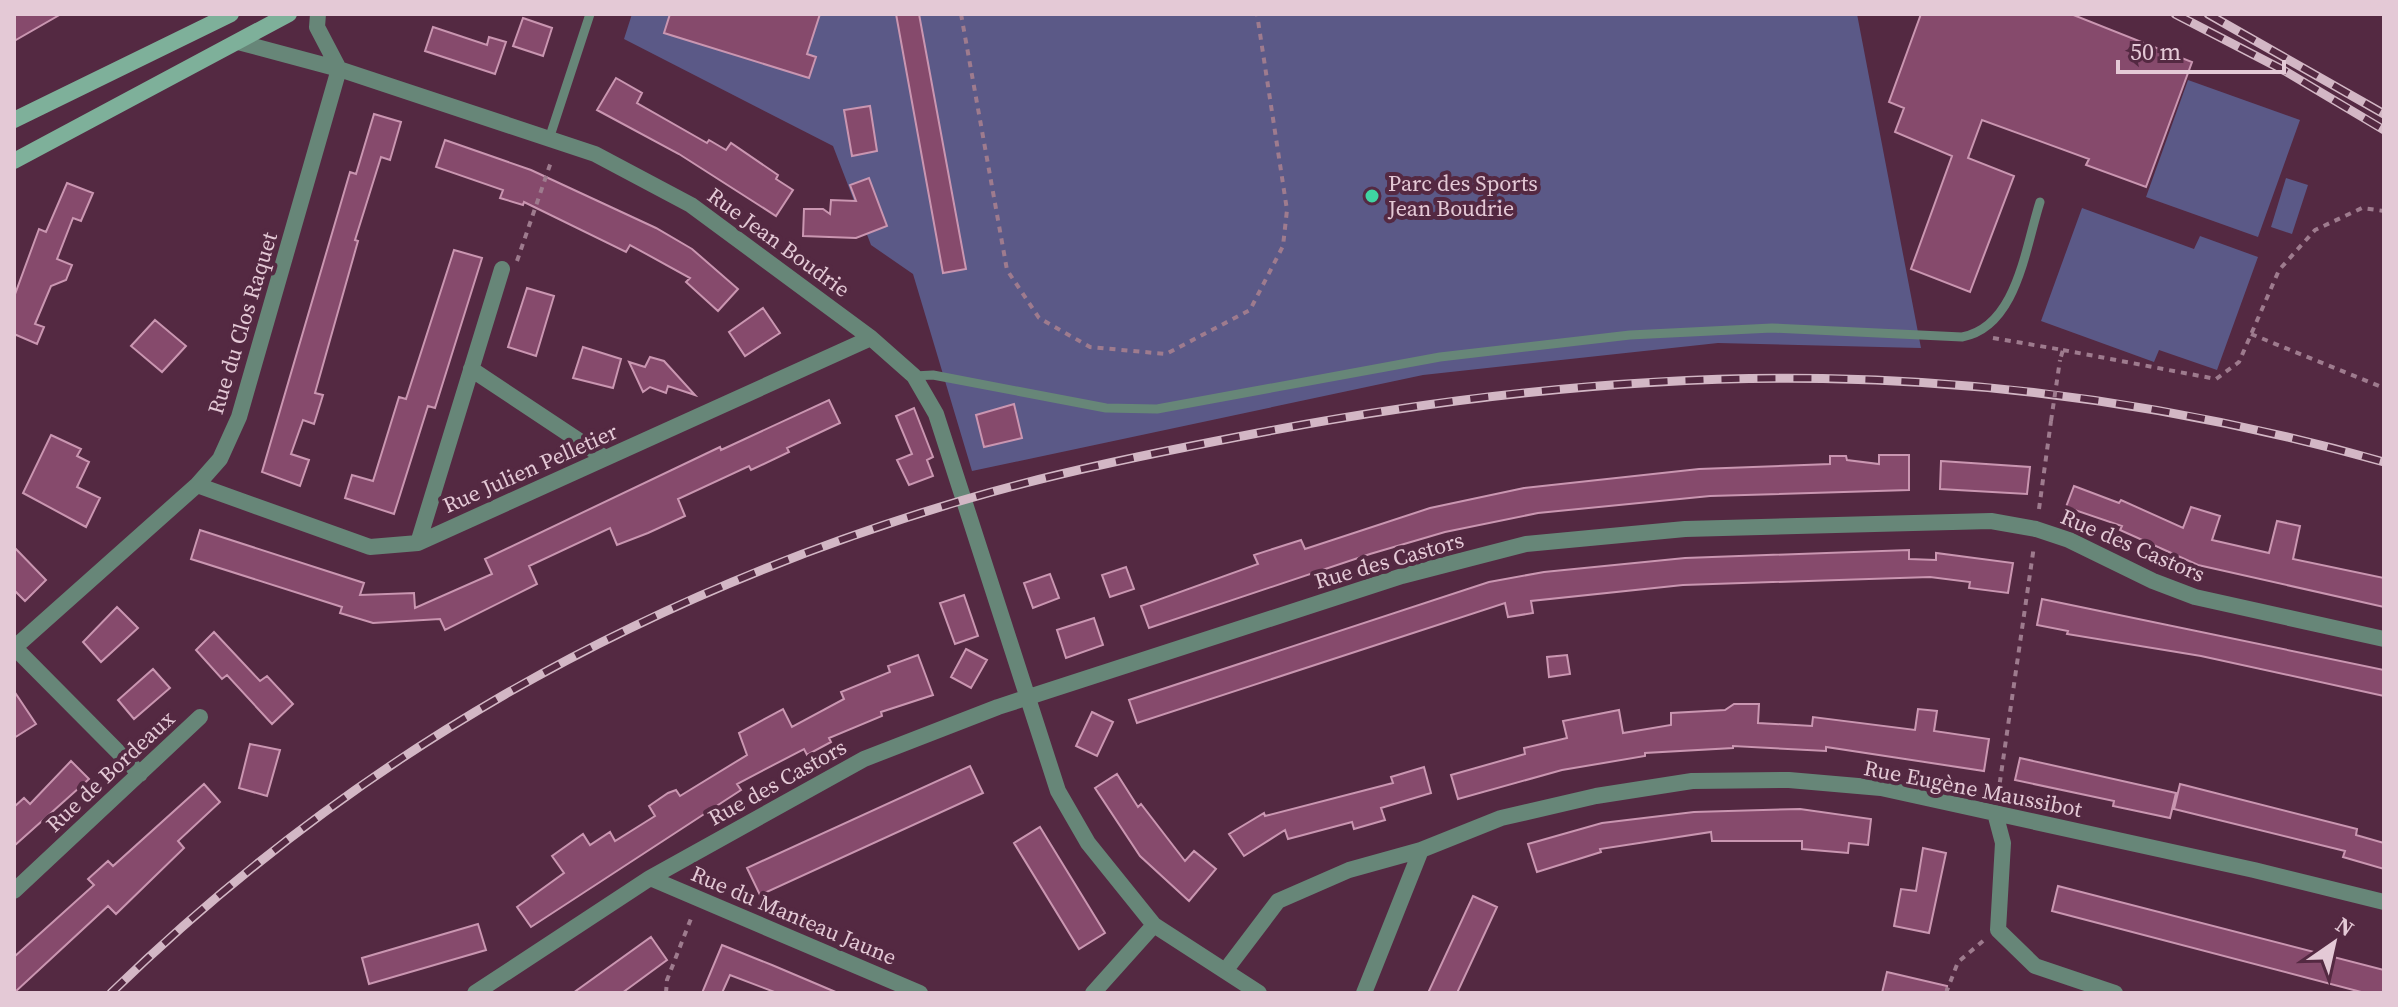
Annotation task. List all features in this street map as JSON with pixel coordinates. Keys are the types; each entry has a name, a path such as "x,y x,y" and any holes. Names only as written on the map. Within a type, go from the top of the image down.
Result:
{"main road":[{"path":"14,120 231,14"},
{"path":"15,162 289,14"}],"street":[{"path":"318,14 317,27 339,69"},
{"name":"Rue Jean Boudrie","path":"238,42 339,69 595,154 691,205 871,338 914,376 941,428 1058,791 1088,843 1154,925 1259,993"},
{"name":"Rue du Clos Raquet","path":"14,647 197,485 220,459 239,417 339,69"},
{"path":"418,543 502,269"},
{"name":"Rue Julien Pelletier","path":"197,485 370,547 418,543 871,338"},
{"path":"471,369 605,458"},
{"name":"Rue des Castors","path":"475,993 650,878 864,759 1027,699 1402,576 1526,544 1685,529 1952,520 2036,529 2069,540 2153,581 2195,597 2384,639"},
{"path":"14,647 140,774"},
{"name":"Rue de Bordeaux","path":"14,891 200,717"},
{"name":"Rue Eugène Maussibot","path":"1225,971 1278,901 1349,870 1421,850 1501,818 1596,796 1692,781 1789,780 1881,788 2384,902"},
{"path":"1995,813 2003,843 1998,930 2035,966 2115,993"},
{"path":"1364,993 1421,850"},
{"name":"Rue du Manteau Jaune","path":"650,878 920,993"},
{"path":"1093,993 1154,925"}],"lane":[{"path":"554,140 590,14"},
{"path":"914,376 933,375 1106,408 1157,409 1440,357 1614,337 1772,328 1962,337 1979,334 1994,322 2008,302 2040,202"}],"path":[{"path":"961,14 1007,270 1039,318 1090,347 1166,354 1250,310 1283,246 1287,210 1257,14"},
{"path":"502,269 516,265 554,140"},
{"path":"1979,334 2216,379 2239,362 2279,270 2315,230 2362,208 2384,211"},
{"path":"2251,334 2384,388"},
{"path":"1995,813 2063,350"},
{"path":"666,993 667,980 699,899"},
{"path":"1946,993 1958,962 1998,930"}],"shaded area":[{"name":"Parc des Sports Jean Boudrie","path":"632,14 1857,14 1921,348 1718,343 1423,375 972,471 913,274 871,245 833,146 624,39"},
{"path":"2188,80 2300,120 2258,237 2146,197"},
{"path":"2286,178 2308,185 2292,234 2271,227"},
{"path":"2082,208 2194,249 2200,236 2258,257 2217,370 2159,350 2154,362 2041,321"}],"building":[{"path":"14,14 61,14 14,41"},
{"path":"670,14 820,14 807,54 816,57 809,78 664,33"},
{"path":"896,14 919,14 966,269 943,273"},
{"path":"1921,14 2071,14 2192,62 2146,187 2086,165 2089,159 1982,120 1968,158 2014,176 1970,292 1911,269 1952,156 1895,132 1904,108 1889,102"},
{"path":"523,18 552,28 543,56 513,46"},
{"path":"433,27 487,45 489,37 506,42 495,74 425,51"},
{"path":"616,78 642,93 637,103 707,143 709,140 726,150 731,143 778,175 776,179 793,190 776,216 679,154 597,110"},
{"path":"870,106 877,151 852,156 844,110"},
{"path":"374,114 401,122 390,160 381,157 355,240 358,241 315,393 323,395 314,424 303,420 291,454 309,460 300,486 262,472 350,172 356,174"},
{"path":"445,140 531,170 656,228 692,249 738,289 718,311 686,282 690,278 630,245 626,252 524,202 523,205 500,198 503,190 436,167"},
{"path":"869,178 887,226 856,238 803,236 804,209 823,209 830,214 831,200 856,201 850,185"},
{"path":"67,183 93,193 81,221 73,218 57,259 72,265 66,280 51,286 35,324 44,327 37,344 14,334 14,297 39,229 46,232"},
{"path":"454,250 482,258 435,408 428,406 394,514 345,498 352,475 373,481 399,397 406,399"},
{"path":"527,288 554,296 536,356 508,347"},
{"path":"763,308 780,333 745,356 729,332"},
{"path":"155,320 186,346 162,372 131,346"},
{"path":"583,347 621,359 613,388 573,378"},
{"path":"650,357 664,361 695,395 668,386 666,393 650,387 643,392 629,362 645,367"},
{"path":"829,400 840,423 787,448 789,452 751,470 749,466 678,499 685,516 617,545 610,528 529,566 537,584 445,630 440,619 373,623 340,613 342,607 191,559 200,530 364,583 360,595 414,593 415,608 492,574 485,559 720,447 721,450"},
{"path":"1014,404 1022,438 984,447 976,415"},
{"path":"914,408 933,457 927,460 933,476 909,485 897,460 912,454 896,416"},
{"path":"51,435 81,449 77,456 89,462 77,487 100,498 86,527 23,493"},
{"path":"1879,455 1909,455 1909,490 1710,496 1538,513 1445,532 1370,554 1149,628 1141,606 1258,564 1254,555 1301,540 1305,549 1430,508 1524,488 1699,469 1830,464 1830,456 1846,456 1847,460 1879,464"},
{"path":"1941,461 2030,467 2027,494 1940,489"},
{"path":"2074,486 2119,503 2121,500 2183,528 2191,507 2220,516 2212,540 2269,553 2277,521 2300,526 2293,559 2384,578 2384,607 2198,565 2120,530 2122,526 2066,507"},
{"path":"14,547 46,580 25,601 14,590"},
{"path":"1909,550 1909,559 1936,560 1936,553 2013,563 2008,593 1969,588 1970,582 1930,577 1683,585 1531,601 1533,613 1508,617 1505,603 1137,723 1129,700 1489,582 1544,572 1685,558"},
{"path":"1126,567 1134,589 1110,597 1102,575"},
{"path":"1050,574 1059,598 1033,608 1024,583"},
{"path":"964,595 978,636 955,644 940,603"},
{"path":"2042,599 2384,670 2384,696 2201,656 2067,634 2068,631 2037,625"},
{"path":"117,607 138,628 101,662 83,642"},
{"path":"1094,618 1103,645 1066,658 1057,630"},
{"path":"214,632 260,681 267,676 293,704 272,724 227,675 222,679 196,650"},
{"path":"966,649 987,660 971,688 951,677"},
{"path":"918,655 933,695 881,712 882,716 829,738 831,742 807,755 804,749 737,784 741,790 531,927 517,907 564,873 552,856 583,834 590,845 610,832 615,841 655,816 649,806 668,793 676,790 680,796 747,755 739,733 783,709 792,727 844,699 841,692 890,672 888,666"},
{"path":"1567,655 1570,674 1549,677 1547,657"},
{"path":"153,669 170,688 134,719 118,700"},
{"path":"14,691 36,724 14,738"},
{"path":"1734,704 1759,704 1758,723 1812,726 1813,717 1915,730 1918,709 1937,711 1934,731 1989,739 1984,771 1826,747 1826,751 1733,746 1645,753 1645,756 1562,770 1458,799 1451,775 1525,754 1524,748 1567,738 1563,721 1619,710 1623,733 1671,725 1671,713 1725,710"},
{"path":"1092,712 1113,722 1097,756 1076,746"},
{"path":"250,744 280,750 267,796 239,788"},
{"path":"2020,758 2176,793 2170,818 2113,806 2114,801 2015,780"},
{"path":"71,761 89,779 14,846 14,807 24,798 30,804"},
{"path":"970,766 983,793 760,895 747,868"},
{"path":"1424,767 1431,793 1381,808 1385,820 1354,829 1352,822 1288,839 1285,830 1244,856 1229,834 1264,813 1265,816 1393,783 1391,777"},
{"path":"1117,774 1138,807 1141,804 1185,861 1194,851 1216,869 1189,901 1140,856 1095,788"},
{"path":"204,784 220,802 178,841 184,848 116,914 108,906 14,993 14,957 94,885 88,879 108,861 113,866"},
{"path":"2180,784 2357,829 2356,835 2384,843 2384,869 2343,857 2345,851 2174,809"},
{"path":"1800,809 1871,819 1868,845 1849,843 1848,853 1802,849 1802,841 1712,841 1711,832 1600,849 1601,852 1537,872 1528,844 1602,823 1694,812"},
{"path":"1040,827 1105,933 1079,949 1014,843"},
{"path":"1923,848 1946,853 1929,933 1894,926 1901,889 1916,891"},
{"path":"2058,886 2384,970 2384,993 2365,993 2052,911"},
{"path":"1473,896 1497,907 1457,993 1428,993"},
{"path":"478,924 486,950 369,984 362,958"},
{"path":"651,937 667,960 622,993 573,993"},
{"path":"722,945 838,993 777,993 730,975 722,993 702,993"},
{"path":"1887,972 1947,986 1946,993 1882,993"}],"railway":[{"path":"2175,14 2285,71 2384,130"},
{"path":"2208,14 2384,114"},
{"path":"111,993 204,908 301,830 401,759 505,694 612,637 724,585 840,540 960,501 1071,472 1258,433 1403,408 1545,391 1685,380 1823,378 1961,385 2100,401 2240,426 2384,462"}],"place":[{"name":"Parc des Sports Jean Boudrie","path":"1372,196"}]}
